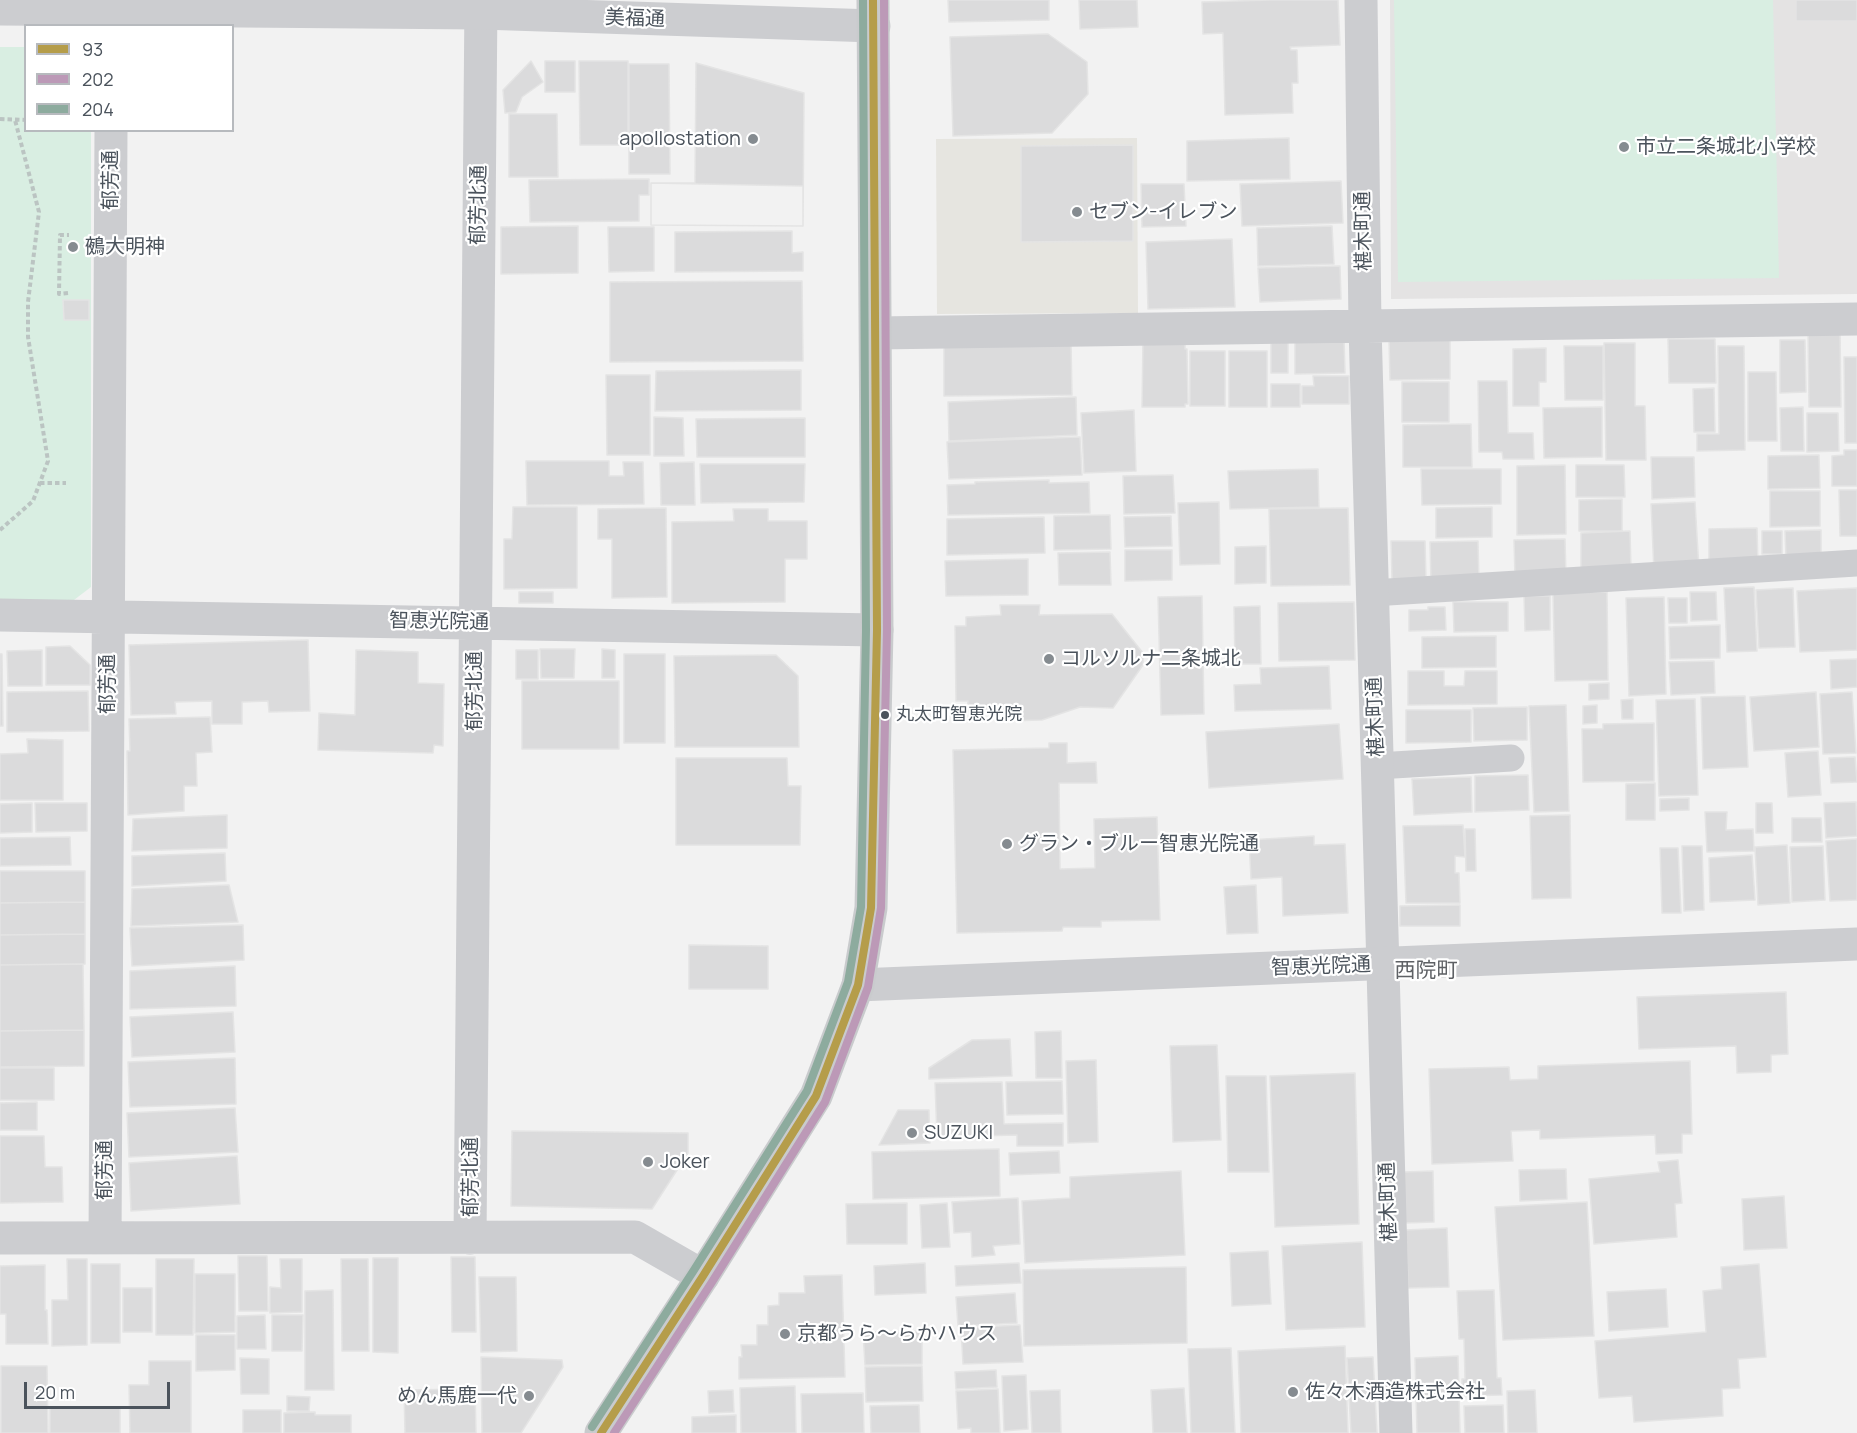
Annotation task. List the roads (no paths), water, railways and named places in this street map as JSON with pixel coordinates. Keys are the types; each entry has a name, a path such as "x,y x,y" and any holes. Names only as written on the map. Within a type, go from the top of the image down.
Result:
{"main road":[{"path":"601,1433 704,1276 816,1096 858,985 871,908 877,630 874,13"}],"street":[{"name":"椹木町通","path":"1361,0 1365,326 1396,1433"},
{"name":"美福通","path":"0,9 112,12 481,7 874,13"},
{"name":"郁芳北通","path":"470,1238 481,7"},
{"name":"郁芳通","path":"105,1238 111,132"},
{"path":"876,333 1857,319"},
{"name":"智恵光院通","path":"0,615 877,630"},
{"name":"智恵光院通","path":"858,985 1857,944"},
{"path":"0,1238 635,1237 704,1276"}],"lane":[{"path":"1372,592 1857,563"},
{"path":"1377,766 1511,758"}],"place":[{"name":"apollostation","path":"753,139"},
{"name":"市立二条城北小学校","path":"1624,147"},
{"name":"セブン-イレブン","path":"1077,212"},
{"name":"鵺大明神","path":"73,247"},
{"name":"コルソルナ二条城北","path":"1049,659"},
{"name":"丸太町智恵光院","path":"885,715"},
{"name":"グラン・ブルー智恵光院通","path":"1007,844"},
{"name":"SUZUKI","path":"912,1133"},
{"name":"Joker","path":"648,1162"},
{"name":"京都うら〜らかハウス","path":"785,1334"},
{"name":"佐々木酒造株式会社","path":"1293,1392"},
{"name":"めん馬鹿一代","path":"529,1396"}],"district":[{"name":"西院町","path":"1426,971"}]}
